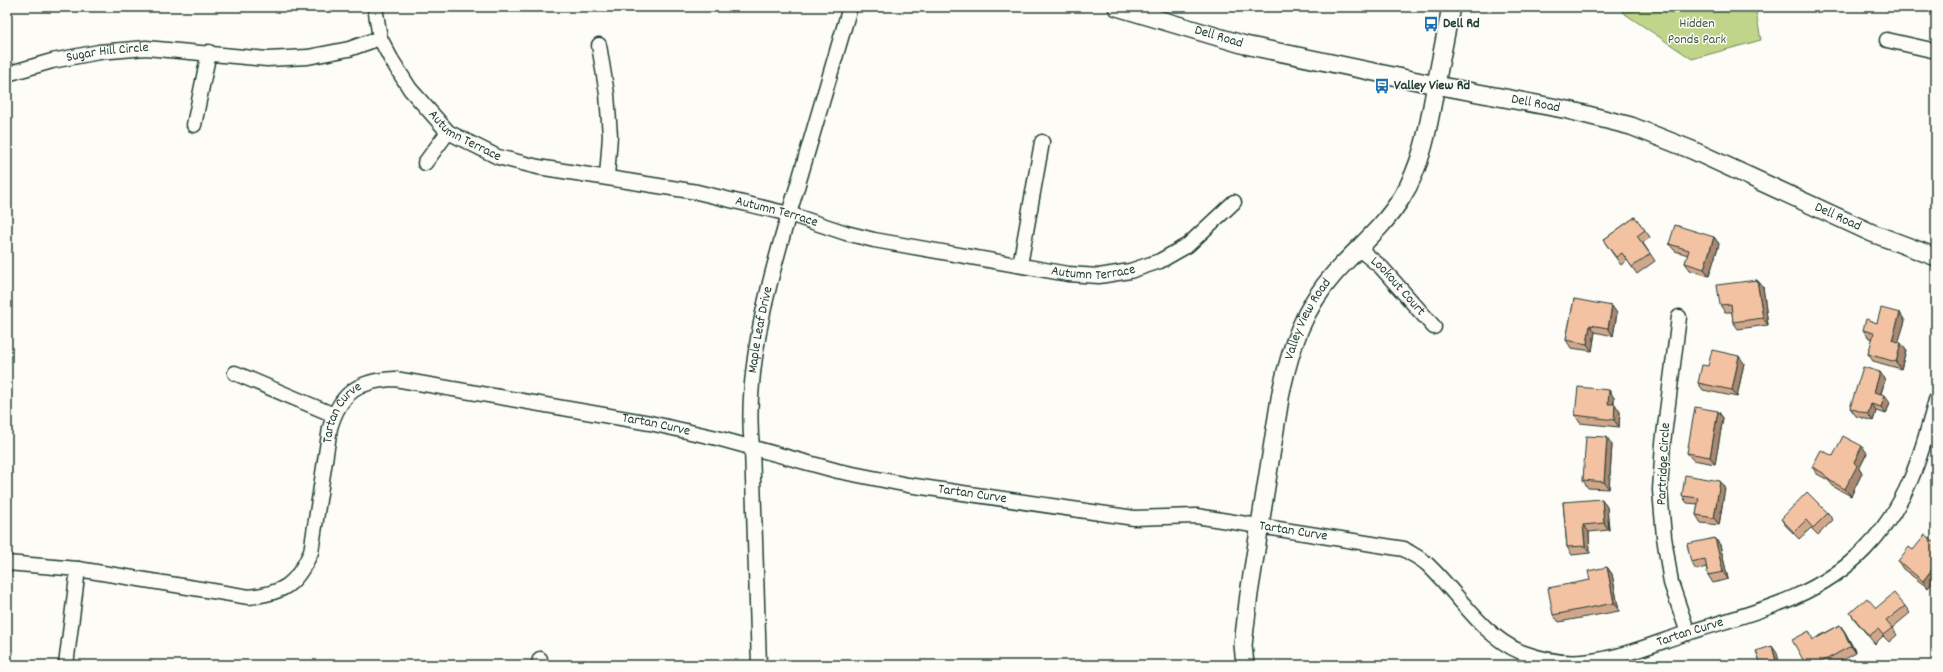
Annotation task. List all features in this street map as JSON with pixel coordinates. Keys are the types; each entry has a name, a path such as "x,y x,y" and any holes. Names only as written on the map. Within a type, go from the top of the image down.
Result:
{"street":[{"name":"Autumn Terrace","path":"374,7 380,38 391,59 410,89 448,132 498,157 538,167 697,192 789,214 846,233 874,240 1068,274 1099,276 1130,271 1160,261 1188,245 1234,202"},
{"name":"Maple Leaf Drive","path":"759,665 752,447 749,424 755,364 765,307 789,214 850,7"},
{"name":"Dell Road","path":"1117,7 1245,45 1436,85 1568,110 1631,126 1692,150 1872,233 1936,257"},
{"name":"Valley View Road","path":"1245,665 1243,645 1259,526 1282,392 1297,333 1313,302 1334,274 1381,226 1406,190 1418,163 1452,7"},
{"name":"Sugar Hill Circle","path":"7,74 52,61 98,52 146,48 209,52 267,59 308,56 349,49 380,38"},
{"path":"1887,40 1936,51"},
{"path":"599,45 607,94 610,136 607,178"},
{"path":"194,125 209,52"},
{"path":"425,163 448,132"},
{"path":"1020,265 1042,142"},
{"name":"Lookout Court","path":"1359,249 1381,267 1434,327"},
{"name":"Partridge Circle","path":"1679,317 1663,443 1660,490 1664,537 1672,583 1688,633"},
{"path":"235,373 334,415"},
{"name":"Tartan Curve","path":"7,563 78,569 249,597 270,595 288,586 302,571 311,552 334,415 346,396 360,385 378,380 395,379 650,423 752,447 838,471 908,485 1106,515 1134,518 1196,516 1404,549 1426,563 1471,613 1494,634 1521,652 1551,661 1582,663 1613,658 1688,633 1767,610 1803,595 1836,574 1865,550 1890,521 1909,486 1923,451 1936,400"},
{"path":"66,665 78,569"}],"green space":[{"name":"Hidden Ponds Park","path":"1623,7 1755,7 1761,40 1692,59 1622,12"}],"building":[{"path":"1635,217 1645,230 1637,236 1650,254 1632,267 1622,253 1616,257 1603,240"},
{"path":"1675,225 1714,237 1704,269 1685,263 1689,250 1669,244"},
{"path":"1757,280 1763,318 1733,322 1731,304 1720,305 1717,285"},
{"path":"1574,299 1612,306 1608,328 1590,325 1587,344 1566,340"},
{"path":"1881,308 1900,313 1892,340 1901,343 1896,362 1868,354 1874,333 1863,330 1866,319 1877,323"},
{"path":"1712,350 1739,356 1732,390 1698,383 1702,365 1708,366"},
{"path":"1863,367 1880,372 1874,392 1885,395 1881,407 1871,404 1868,414 1850,408"},
{"path":"1578,387 1609,390 1608,404 1615,404 1614,420 1575,415"},
{"path":"1695,407 1718,411 1710,457 1687,453"},
{"path":"1586,436 1607,437 1604,482 1583,480"},
{"path":"1843,436 1862,446 1854,462 1857,466 1845,489 1829,480 1823,473 1812,467 1821,450 1833,456"},
{"path":"1685,475 1720,481 1714,518 1696,515 1699,498 1682,496"},
{"path":"1807,492 1828,513 1813,528 1806,520 1794,532 1781,519"},
{"path":"1602,499 1604,523 1583,525 1585,546 1567,547 1563,502"},
{"path":"1925,535 1936,543 1936,564 1923,581 1898,561 1909,547 1913,550"},
{"path":"1715,538 1723,572 1708,575 1705,559 1691,562 1687,544"},
{"path":"1607,567 1614,603 1553,615 1548,588 1590,580 1588,571"},
{"path":"1894,593 1905,606 1886,621 1892,628 1883,635 1878,629 1869,636 1850,613 1867,598 1876,608"},
{"path":"1840,625 1851,646 1816,665 1806,665 1792,640 1809,631 1813,640"},
{"path":"1772,646 1777,665 1751,665 1760,662 1756,651"}],"place":[{"name":"Dell Rd","path":"1431,24"},
{"name":"Valley View Rd","path":"1382,86"}]}
